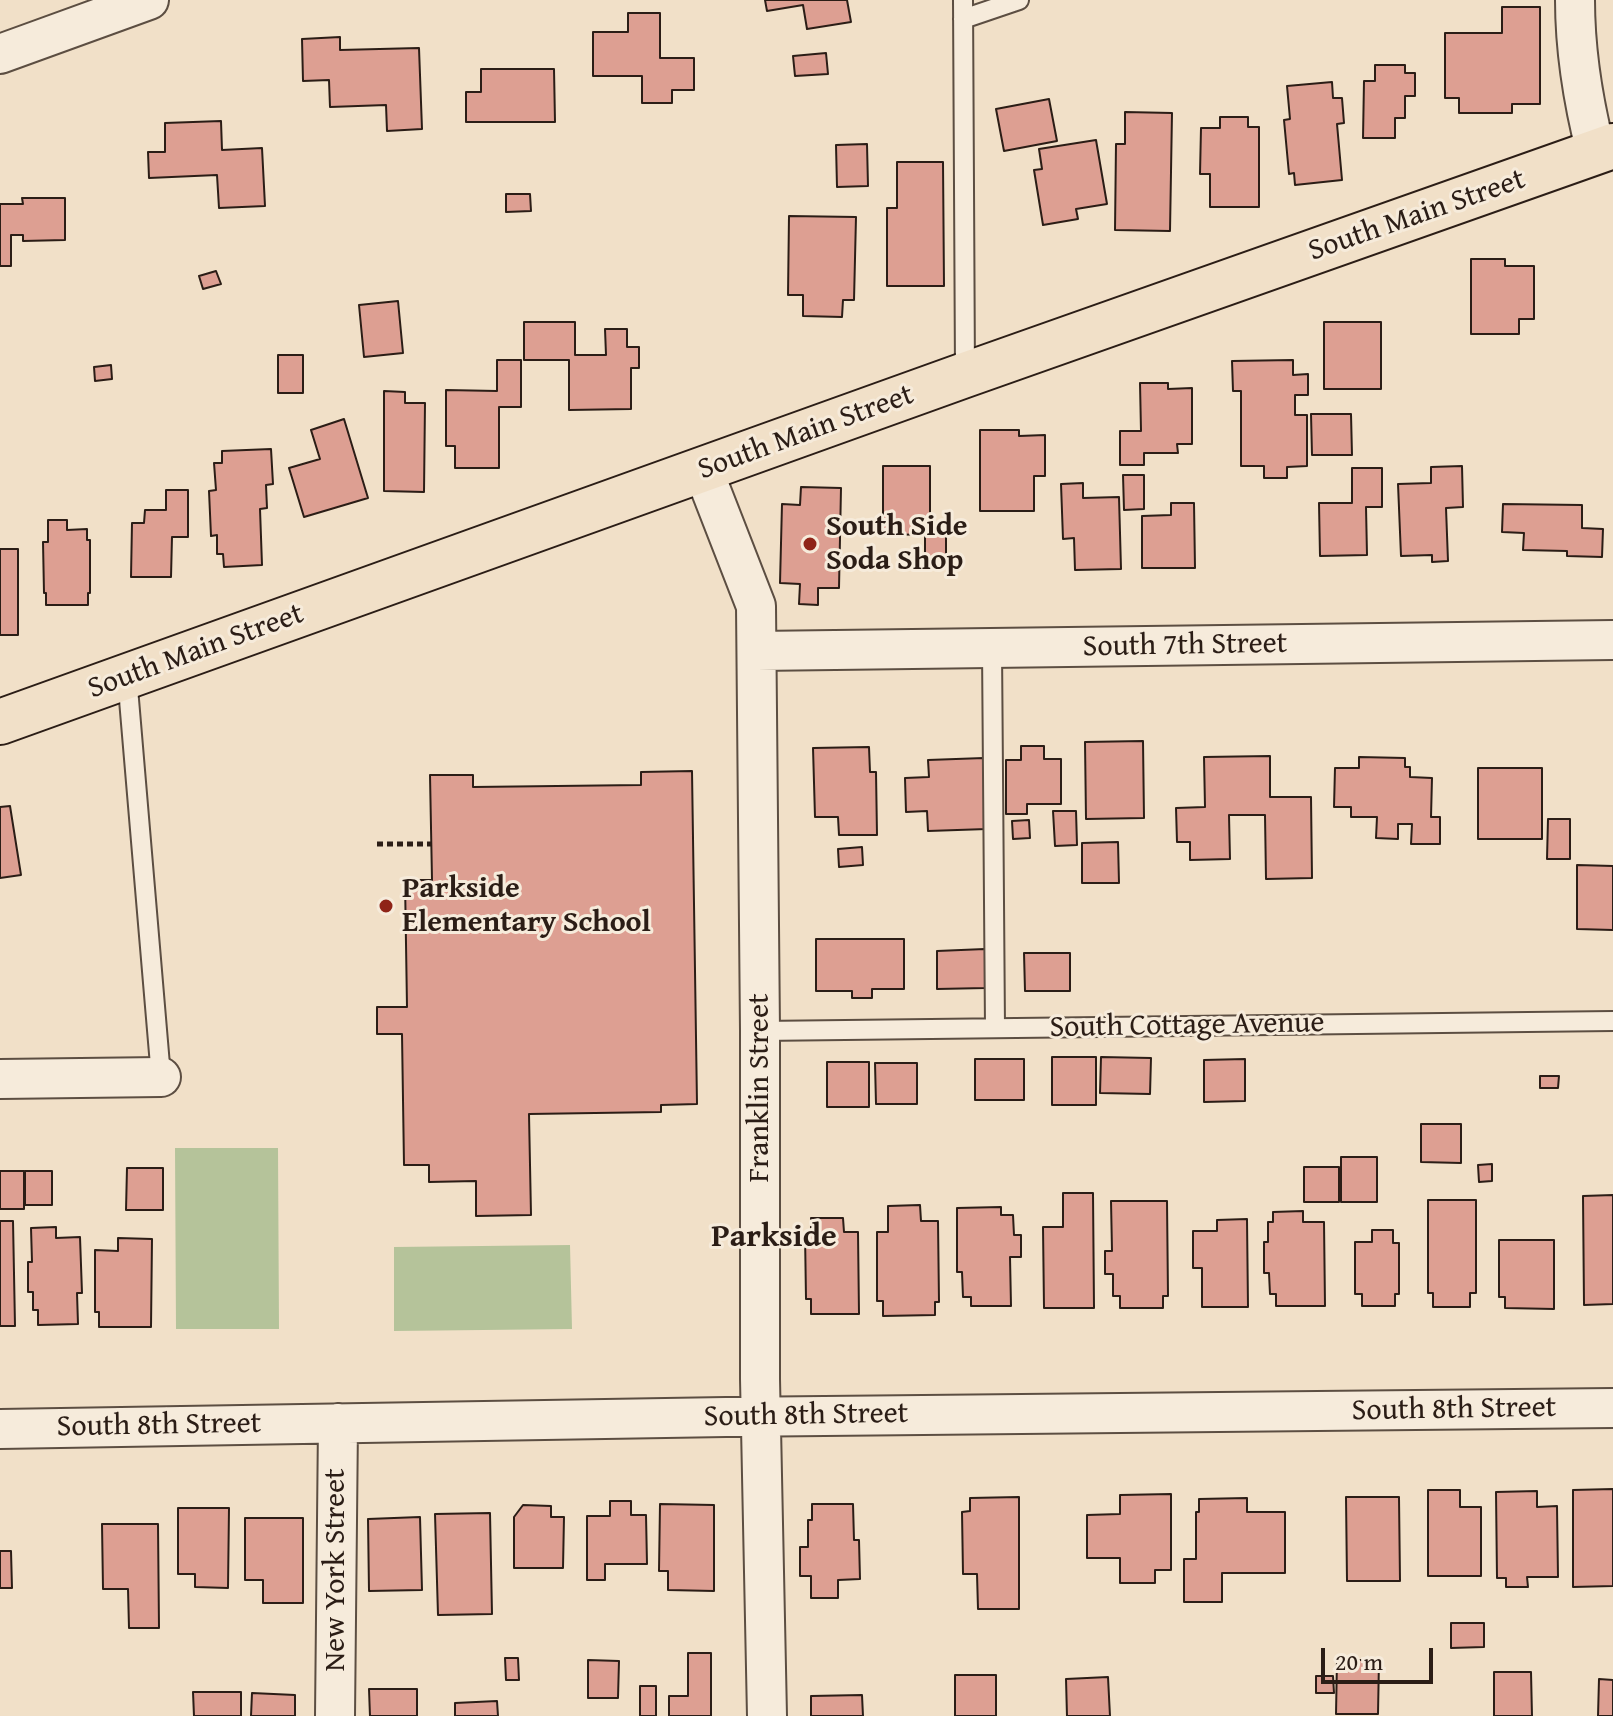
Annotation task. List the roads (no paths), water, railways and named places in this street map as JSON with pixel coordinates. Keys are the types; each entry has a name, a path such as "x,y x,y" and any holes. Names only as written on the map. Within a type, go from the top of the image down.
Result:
{"main road":[{"name":"South Main Street","path":"0,722 1604,149"}],"street":[{"path":"0,54 149,0"},
{"path":"1575,0 1578,65 1585,106 1604,149"},
{"name":"Franklin Street","path":"703,470 756,606 761,1417 767,1716"},
{"name":"South 7th Street","path":"757,651 1613,640"},
{"path":"0,1079 161,1077"},
{"name":"South 8th Street","path":"0,1429 1613,1408"},
{"name":"New York Street","path":"335,1716 338,1423"}],"lane":[{"path":"965,375 963,10 1019,0"},
{"path":"992,648 995,1028"},
{"path":"127,676 161,1077"},
{"name":"South Cottage Avenue","path":"760,1031 1613,1021"}],"place":[{"name":"South Side Soda Shop","path":"810,544"},
{"name":"Parkside Elementary School","path":"386,906"}],"district":[{"name":"Parkside","path":"774,1238"}]}
